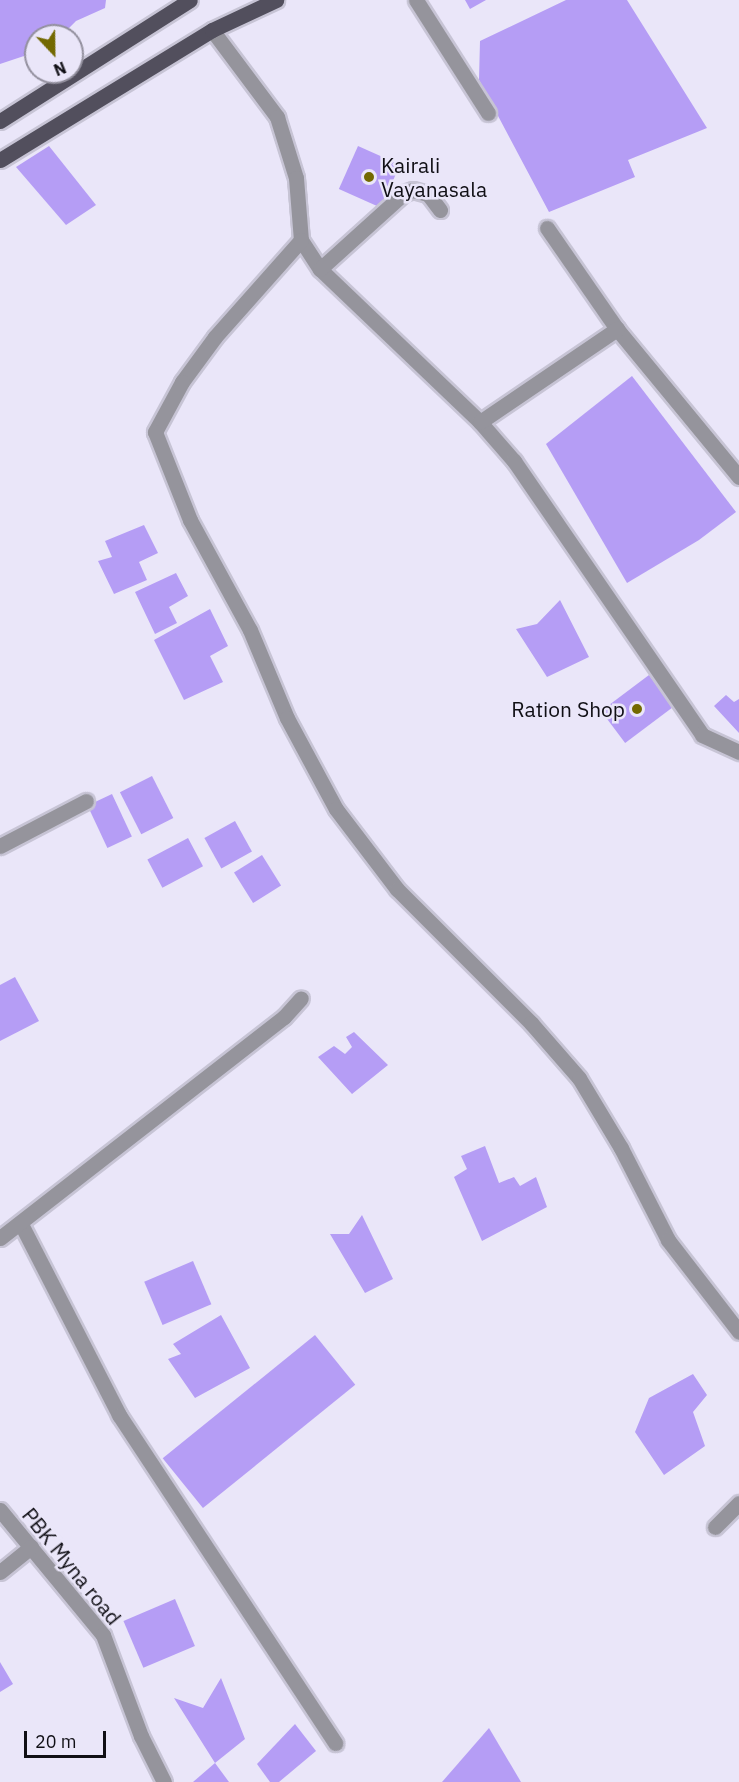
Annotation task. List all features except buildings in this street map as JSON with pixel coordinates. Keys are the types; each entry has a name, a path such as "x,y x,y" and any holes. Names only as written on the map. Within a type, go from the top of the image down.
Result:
{"main road":[{"path":"0,160 212,30 276,0"},
{"path":"0,121 183,1"}],"street":[{"path":"416,0 488,113"},
{"path":"212,30 277,117 296,178 301,240 320,270 480,422 514,461 702,735 739,752"},
{"path":"320,270 404,193 413,190 428,195 440,210"},
{"path":"547,228 617,329 739,477"},
{"path":"301,240 215,337 182,382 155,432 190,520 250,630 287,718 336,809 398,890 531,1023 579,1078 621,1148 668,1240 739,1332"},
{"path":"480,422 617,329"},
{"path":"0,846 86,801"},
{"path":"0,1238 21,1224 284,1017 301,998"},
{"path":"21,1224 119,1415 335,1743"},
{"path":"715,1527 739,1503"},
{"name":"PBK Myna road","path":"0,1510 104,1635 141,1736 164,1782"},
{"path":"0,1572 31,1547"}],"place":[{"name":"Kairali Vayanasala","path":"369,177"},
{"name":"Ration Shop","path":"637,709"}]}
